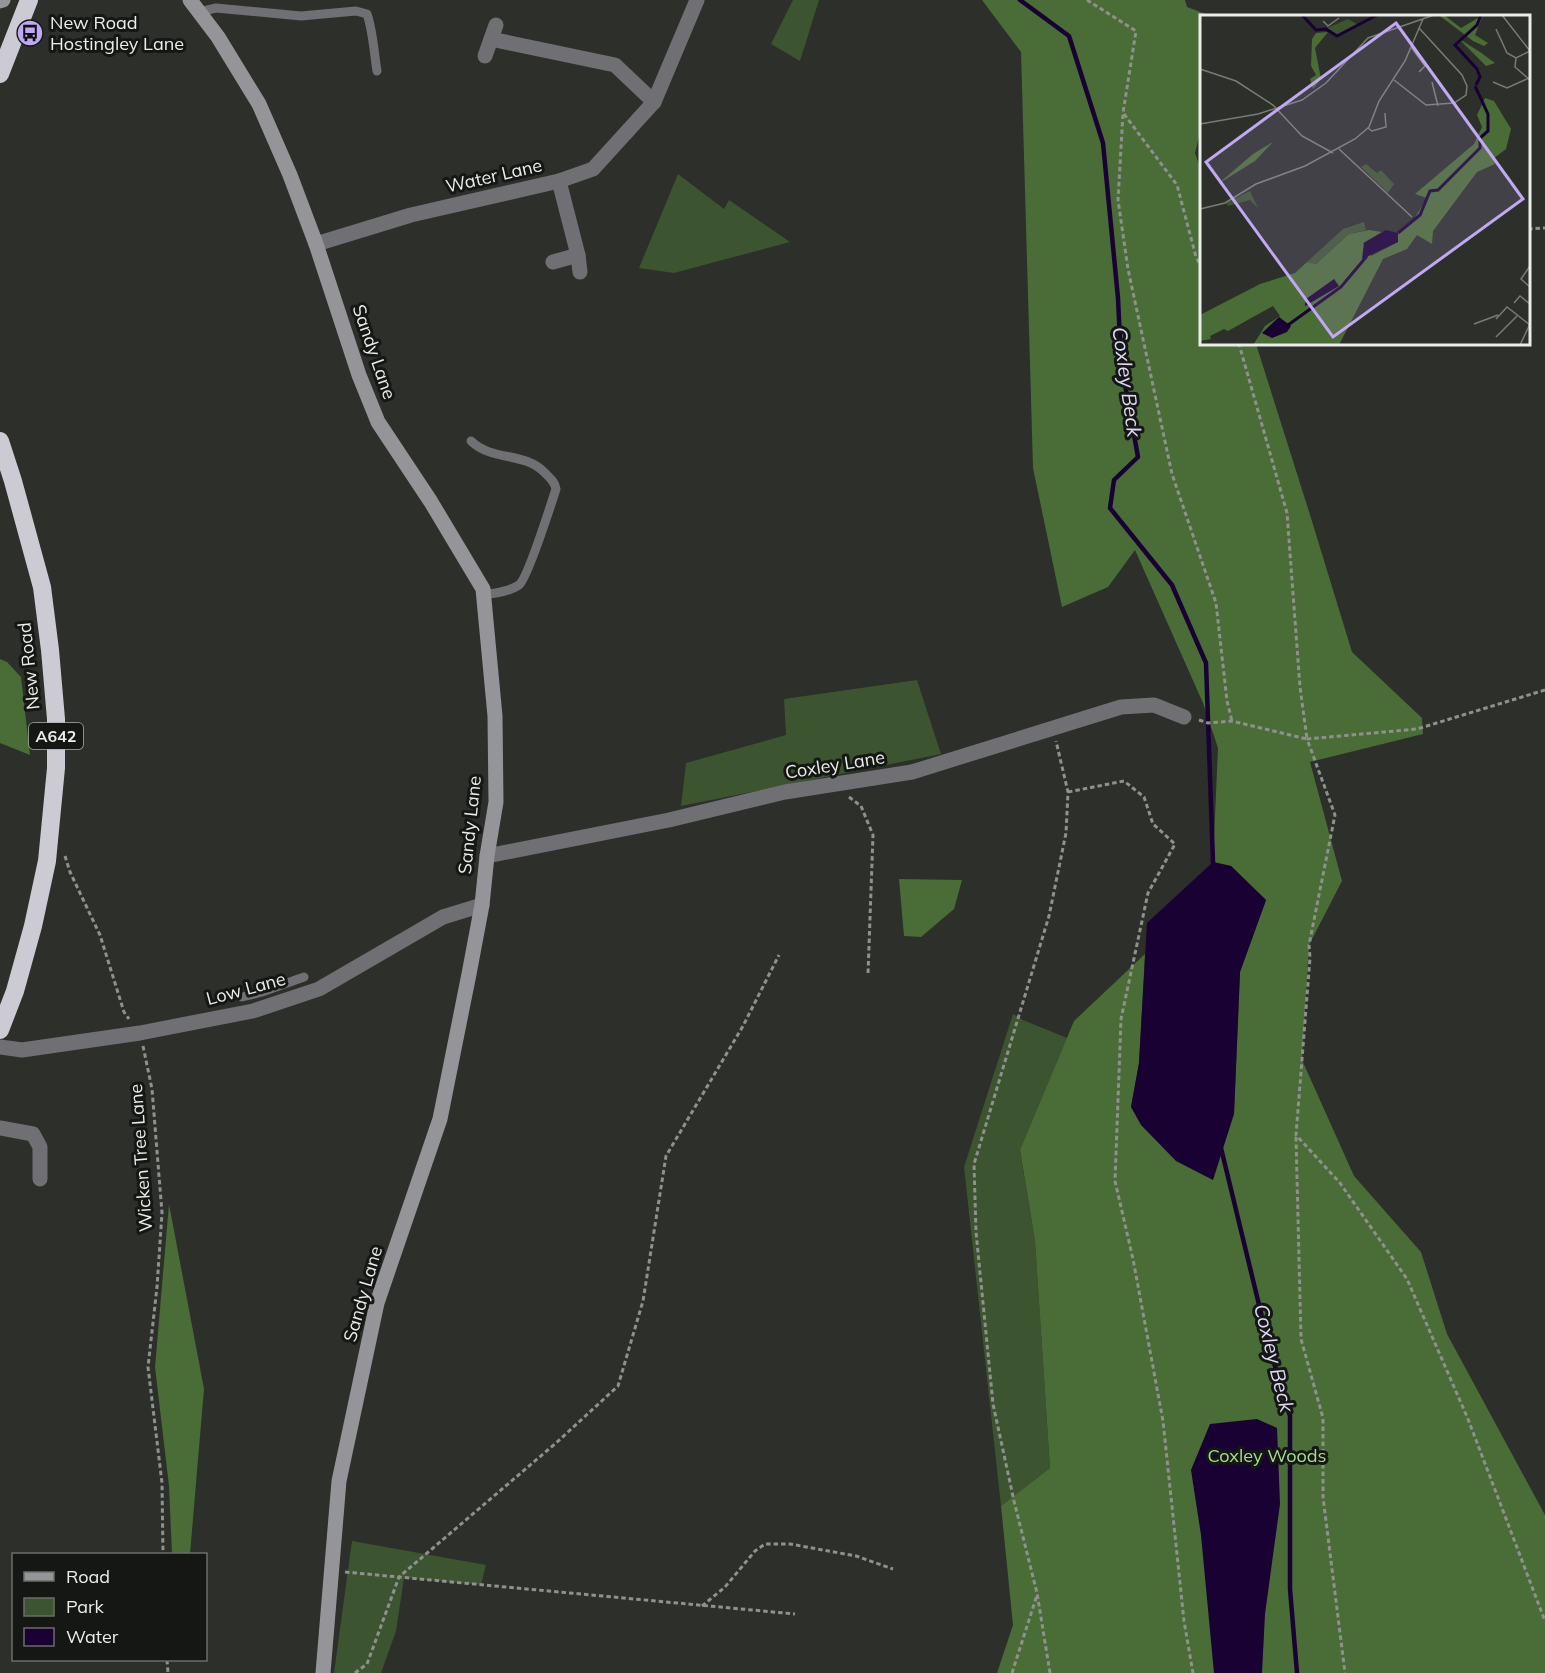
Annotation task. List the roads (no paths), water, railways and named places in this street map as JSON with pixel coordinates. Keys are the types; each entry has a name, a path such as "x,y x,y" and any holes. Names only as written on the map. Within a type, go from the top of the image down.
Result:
{"highway":[{"path":"0,75 29,0"},
{"name":"New Road","path":"0,441 42,587 51,650 56,719 56,768 47,861 38,904 15,991 0,1030"}],"street":[{"name":"Water Lane","path":"316,244 411,215 559,181 593,169 654,102 697,0"},
{"name":"Sandy Lane","path":"195,6 218,37 259,104 290,175 316,244 359,375 378,422 431,501 483,589 495,727 495,802 482,905 440,1119 377,1304 339,1481 323,1673"},
{"path":"485,56 494,32 615,65 654,102"},
{"path":"559,181 578,255 580,272"},
{"path":"553,262 578,255"},
{"name":"Coxley Lane","path":"487,856 669,820 785,792 912,772 1121,707 1154,705 1184,717"},
{"name":"Low Lane","path":"0,1047 22,1050 140,1033 253,1011 264,999 320,989 443,917 482,905"},
{"path":"0,1128 33,1134 40,1147 40,1179"}],"lane":[{"path":"195,6 301,16 356,11 367,14 371,25 377,71"},
{"path":"471,441 478,448 495,455 519,458 539,467 555,483 556,489 528,569 520,584 502,592 483,595"},
{"path":"242,997 264,999 304,977"}],"water":[{"path":"1213,862 1231,866 1266,900 1240,972 1234,1114 1213,1180 1176,1161 1141,1125 1131,1107 1139,1063 1147,923"},
{"path":"1257,1419 1277,1428 1280,1504 1265,1614 1262,1673 1214,1673 1201,1535 1191,1470 1210,1424"}],"waterway":[{"name":"Coxley Beck","path":"1020,0 1069,36 1103,143 1118,298 1121,362 1138,457 1114,480 1110,508 1172,585 1206,663 1213,862"},
{"name":"Coxley Beck","path":"1221,1148 1269,1346 1290,1416 1290,1589 1297,1673"}],"place":[{"name":"New Road Hostingley Lane","path":"30,33"}],"park label":[{"name":"Coxley Woods","path":"1267,1456"}]}
